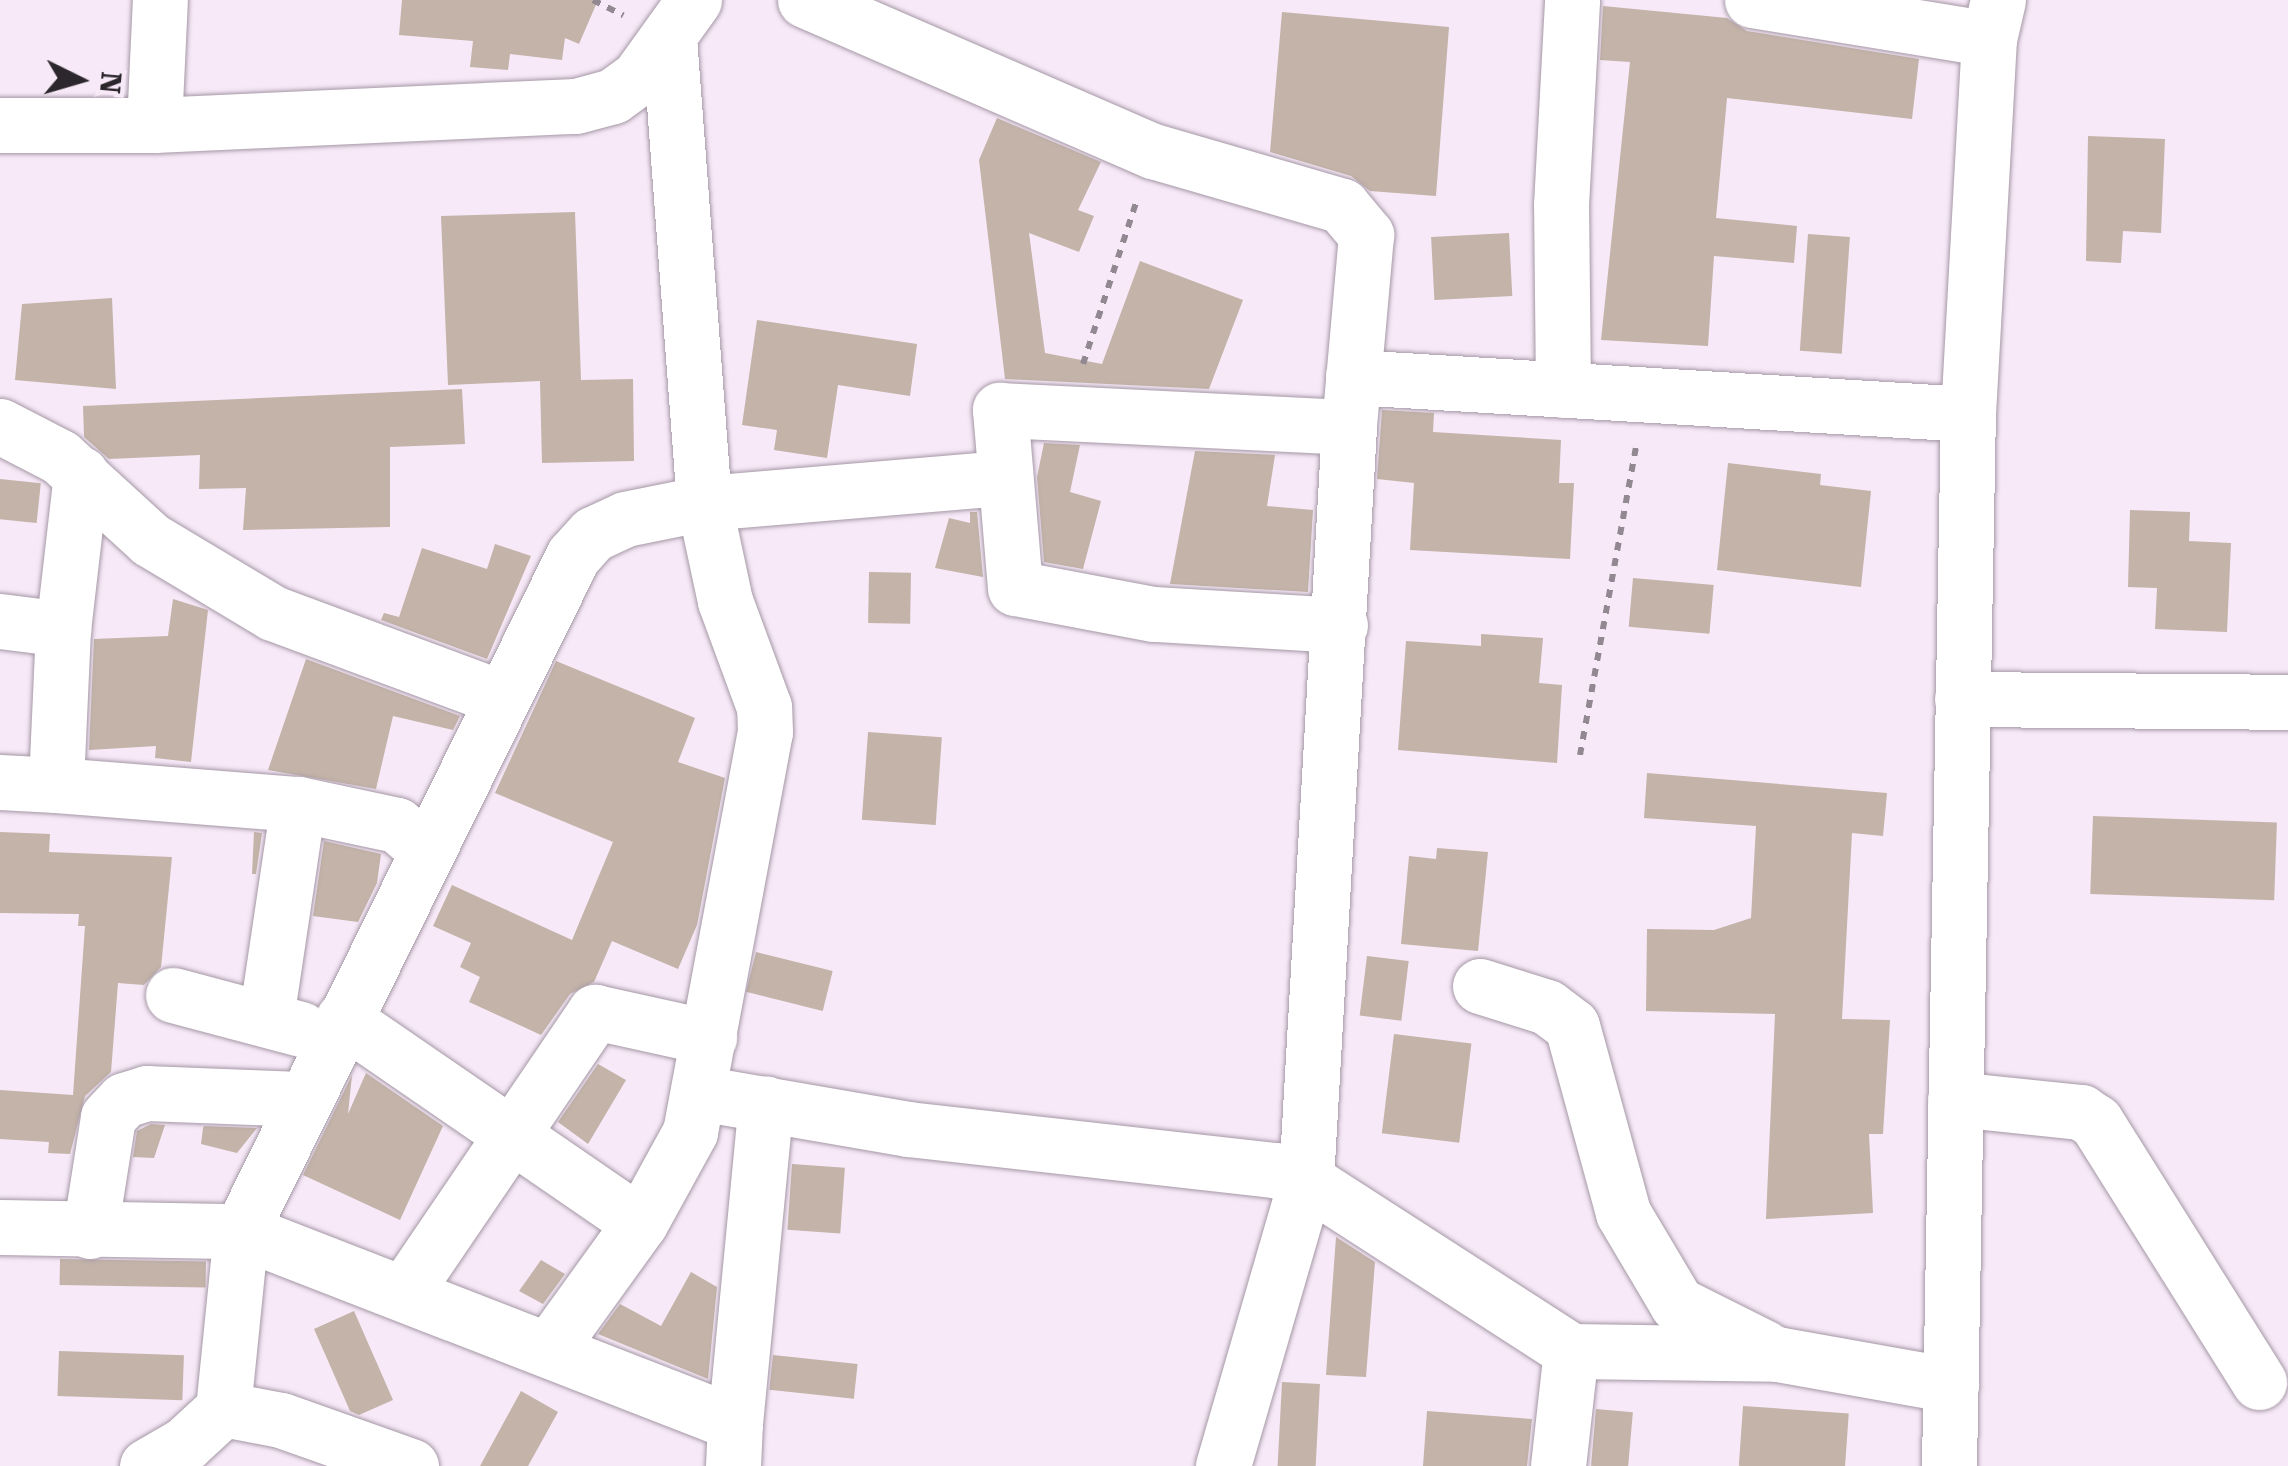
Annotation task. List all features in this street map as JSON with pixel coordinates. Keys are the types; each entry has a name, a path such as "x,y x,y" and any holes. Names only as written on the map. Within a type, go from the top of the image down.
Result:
{"street":[{"path":"154,126 160,0"},
{"path":"806,0 1153,151 1342,206 1357,217 1366,235 1351,402 1306,1180 1224,1466"},
{"path":"1564,390 1561,205 1572,0"},
{"path":"1752,0 1993,20 1968,414 1949,1466"},
{"path":"0,125 154,126 576,106 614,96 638,78 681,19"},
{"path":"549,1349 640,1223 682,1153 700,1093 765,732 764,707 725,601 704,503 681,19"},
{"path":"1340,625 1152,614 1015,588 1000,410 1068,413 1564,390 1968,414"},
{"path":"0,426 81,474 151,540 273,613 502,698"},
{"path":"56,785 63,629 81,474"},
{"path":"147,1466 186,1444 223,1408 241,1232 573,556 593,534 625,518 704,503 1003,478"},
{"path":"0,622 63,629"},
{"path":"1962,699 2288,702"},
{"path":"0,782 298,804 396,825 426,850"},
{"path":"266,1018 298,804"},
{"path":"1480,986 1546,1006 1572,1026 1623,1212 1677,1304 1776,1354"},
{"path":"174,995 266,1018 338,1029 510,1130 640,1223"},
{"path":"404,1293 510,1130 595,1012 709,1037"},
{"path":"90,1231 108,1117 124,1100 148,1093 305,1099"},
{"path":"700,1093 908,1129 1275,1170 1306,1180 1571,1351 1776,1354 1950,1385"},
{"path":"1955,1100 2081,1112 2096,1122 2259,1382"},
{"path":"0,1227 241,1232 549,1349 734,1445 766,1103"},
{"path":"1558,1466 1571,1351"},
{"path":"223,1408 280,1420 412,1466"}],"path":[{"path":"1068,413 1153,151"},
{"path":"1580,754 1646,392"}],"building":[{"path":"402,0 598,0 579,44 565,38 562,60 510,54 508,70 470,67 473,41 399,35"},
{"path":"1603,6 1727,18 1747,31 1919,59 1912,119 1727,98 1716,218 1797,226 1794,263 1714,256 1708,346 1601,340 1630,62 1600,60"},
{"path":"1282,12 1449,27 1436,196 1370,191 1351,176 1270,152"},
{"path":"997,118 1101,162 1078,210 1094,216 1079,252 1029,233 1045,353 1102,364 1140,261 1243,300 1209,389 1005,379 979,160"},
{"path":"2088,136 2165,139 2161,233 2123,231 2121,263 2086,261"},
{"path":"575,212 581,380 633,379 634,461 542,463 540,381 448,385 441,216"},
{"path":"1509,233 1512,296 1434,300 1431,237"},
{"path":"1808,234 1850,237 1842,354 1800,351"},
{"path":"112,298 116,389 15,380 22,304"},
{"path":"757,320 917,344 910,396 838,385 827,458 774,450 777,430 742,425"},
{"path":"462,389 465,444 390,447 390,527 243,530 246,488 199,489 200,455 109,459 84,437 83,406"},
{"path":"1382,410 1434,413 1433,432 1561,440 1559,483 1574,483 1570,559 1410,550 1414,483 1377,479"},
{"path":"1044,443 1080,445 1070,492 1101,501 1083,569 1044,562 1037,477"},
{"path":"1195,451 1275,455 1267,506 1313,510 1308,592 1170,584"},
{"path":"1728,463 1821,474 1820,485 1871,491 1861,587 1717,570"},
{"path":"0,479 41,483 37,523 0,519"},
{"path":"2130,510 2190,512 2189,541 2231,543 2227,632 2155,629 2157,588 2128,587"},
{"path":"970,512 977,512 983,577 935,568 949,518 970,523"},
{"path":"495,544 531,556 487,659 381,620 384,613 399,617 422,548 487,569"},
{"path":"869,572 911,573 910,624 868,623"},
{"path":"1633,578 1714,585 1709,634 1629,627"},
{"path":"173,599 208,610 191,762 155,758 156,746 89,750 94,639 168,636"},
{"path":"1481,634 1543,638 1539,683 1562,685 1557,763 1398,750 1406,641 1481,646"},
{"path":"306,659 460,716 453,730 393,716 376,789 268,770"},
{"path":"556,661 695,718 678,762 725,778 697,925 678,969 612,941 594,982 570,994 541,1035 469,1002 480,977 460,967 471,943 433,926 452,885 572,940 613,842 495,793"},
{"path":"868,732 942,737 936,825 862,820"},
{"path":"1647,773 1887,793 1883,836 1852,833 1842,1019 1890,1020 1883,1134 1869,1134 1873,1213 1766,1219 1775,1014 1646,1011 1647,929 1714,930 1751,918 1756,826 1644,818"},
{"path":"2093,816 2277,822 2274,900 2090,894"},
{"path":"0,832 50,834 49,852 172,857 161,967 144,985 118,983 111,1072 85,1096 70,1154 48,1153 49,1142 0,1139 0,1090 73,1095 85,926 78,926 79,914 0,913"},
{"path":"254,832 262,833 256,874 252,874"},
{"path":"324,841 381,854 377,883 358,922 313,916"},
{"path":"1437,848 1488,852 1478,951 1401,944 1409,856 1436,859"},
{"path":"756,952 833,971 823,1011 746,992"},
{"path":"1367,956 1409,961 1401,1021 1360,1016"},
{"path":"1394,1034 1471,1044 1459,1143 1382,1133"},
{"path":"598,1064 626,1080 588,1144 558,1122"},
{"path":"366,1073 443,1126 400,1220 303,1175 352,1075 348,1114"},
{"path":"151,1124 165,1125 154,1158 133,1157 137,1131"},
{"path":"204,1126 257,1128 237,1153 201,1144"},
{"path":"792,1164 845,1168 840,1234 787,1230"},
{"path":"1336,1237 1375,1262 1366,1377 1326,1375"},
{"path":"60,1259 206,1262 206,1288 60,1285"},
{"path":"541,1260 565,1274 543,1304 519,1291"},
{"path":"691,1272 717,1287 708,1379 598,1334 620,1304 661,1326"},
{"path":"354,1311 393,1400 359,1415 350,1411 314,1329"},
{"path":"59,1351 184,1355 182,1400 57,1396"},
{"path":"773,1355 858,1364 854,1399 769,1390"},
{"path":"1282,1382 1320,1384 1316,1466 1278,1466"},
{"path":"521,1391 558,1412 528,1466 480,1466"},
{"path":"1743,1406 1849,1413 1845,1466 1739,1466"},
{"path":"1596,1409 1633,1412 1628,1466 1591,1466"},
{"path":"1427,1411 1532,1419 1527,1466 1423,1466"}]}
